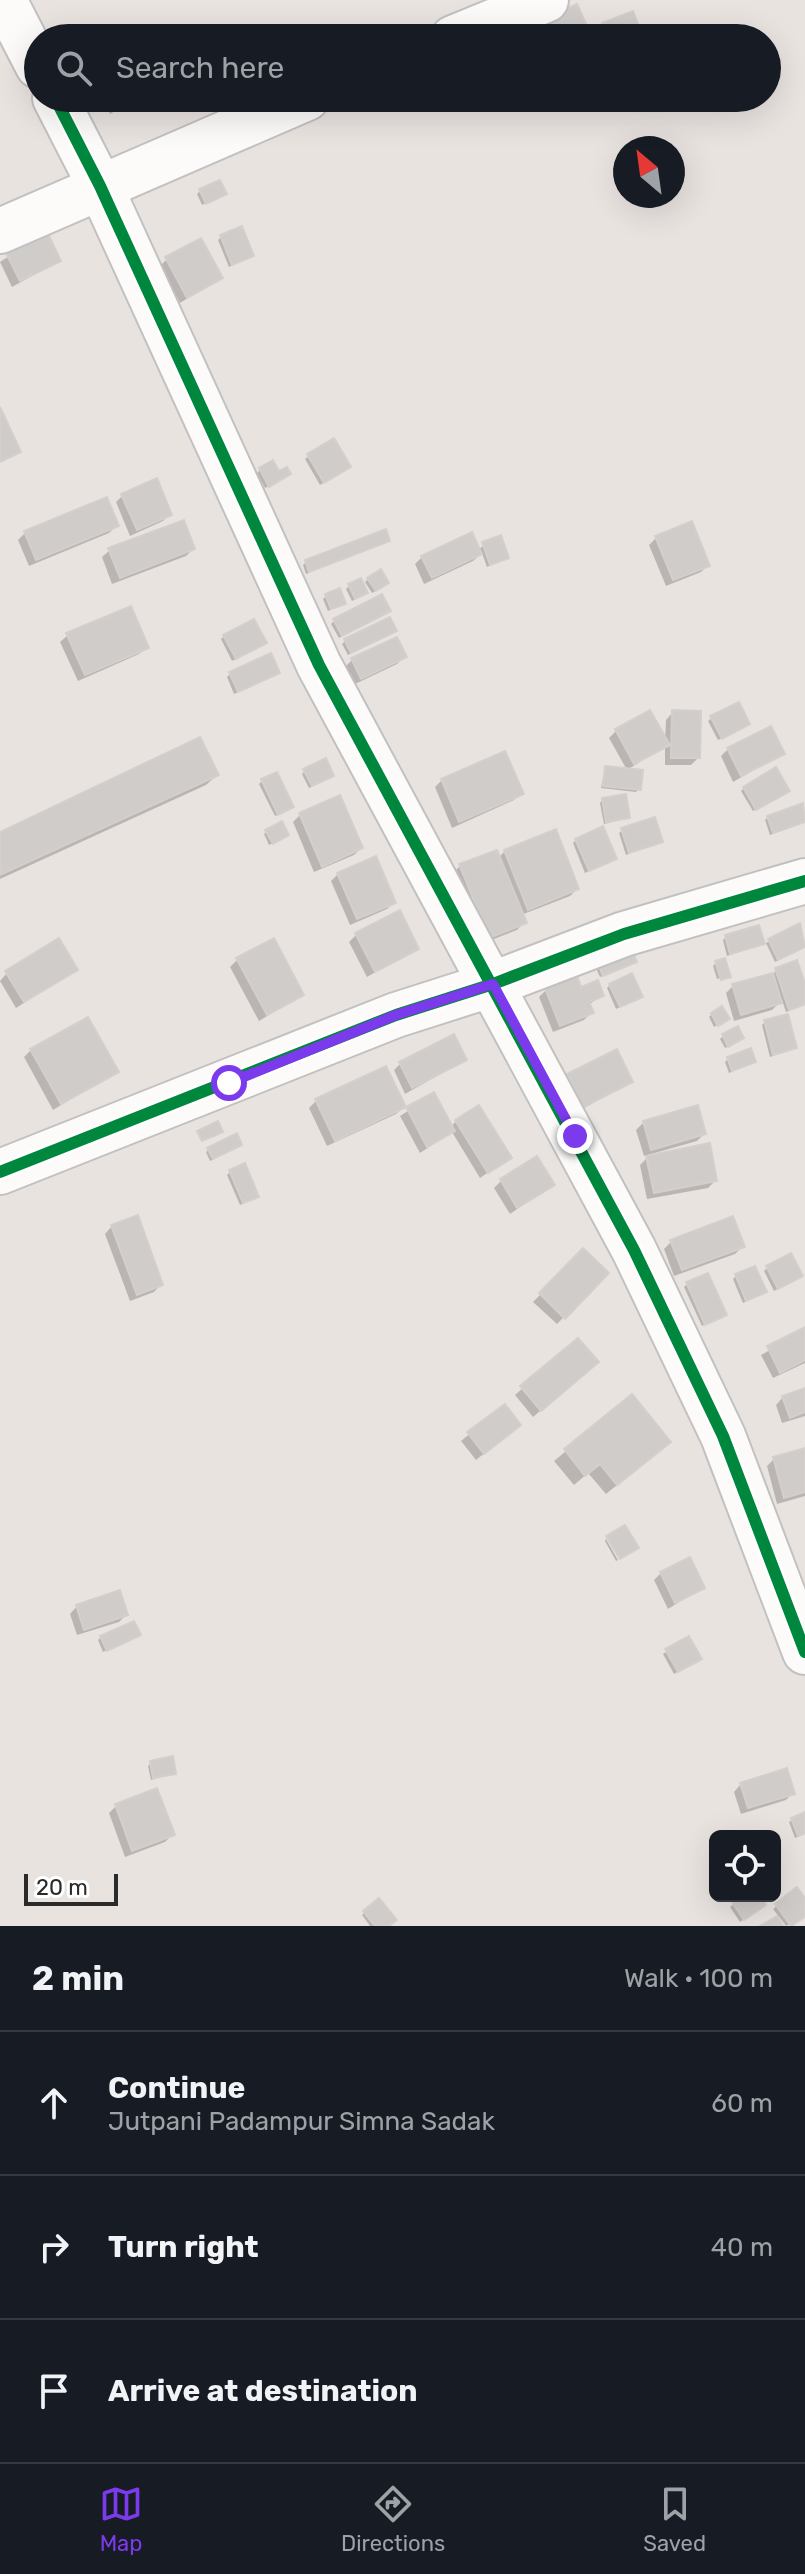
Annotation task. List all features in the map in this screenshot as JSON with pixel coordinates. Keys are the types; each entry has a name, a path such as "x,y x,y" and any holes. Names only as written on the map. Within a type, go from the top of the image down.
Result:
{"street":[{"path":"4,0 24,39"},
{"path":"487,24 546,0"},
{"path":"62,112 100,186 319,665 634,1250 723,1436 805,1652"},
{"path":"0,231 274,112"},
{"path":"0,1172 396,1015 493,984 624,934 805,881"}],"building":[{"path":"577,4 586,24 543,24 541,20"},
{"path":"633,11 638,24 602,24"},
{"path":"220,180 227,194 206,204 199,189"},
{"path":"39,215 61,261 20,281 6,253 25,244 16,226"},
{"path":"242,226 254,256 232,265 220,235"},
{"path":"201,238 223,278 187,298 165,257"},
{"path":"0,407 21,452 0,462"},
{"path":"334,438 351,467 324,483 307,454"},
{"path":"273,460 279,471 287,467 291,474 269,487 259,468"},
{"path":"157,478 172,515 137,530 121,494"},
{"path":"107,497 119,526 36,560 24,531"},
{"path":"184,520 195,549 120,578 108,548"},
{"path":"692,521 710,566 673,580 655,536"},
{"path":"386,529 390,541 309,572 305,560"},
{"path":"472,532 482,554 432,578 421,556"},
{"path":"501,535 509,558 490,565 482,542"},
{"path":"381,569 389,583 376,591 367,578"},
{"path":"361,578 368,593 355,599 348,584"},
{"path":"340,588 346,604 331,609 325,594"},
{"path":"382,594 391,611 342,636 333,619"},
{"path":"131,606 149,648 85,675 66,633"},
{"path":"390,617 397,631 351,653 344,639"},
{"path":"254,619 267,643 236,659 223,635"},
{"path":"397,637 407,657 361,679 351,658"},
{"path":"271,653 280,673 238,692 229,672"},
{"path":"739,702 750,724 722,739 710,716"},
{"path":"650,710 670,745 634,764 615,729"},
{"path":"672,710 701,711 700,758 671,758"},
{"path":"771,726 785,754 741,776 727,748"},
{"path":"200,737 219,775 0,875 0,832"},
{"path":"505,751 524,794 459,822 441,779"},
{"path":"326,758 334,776 312,786 303,769"},
{"path":"605,766 643,770 641,790 603,786"},
{"path":"776,767 790,791 756,810 743,787"},
{"path":"277,772 294,807 278,815 261,779"},
{"path":"626,794 630,818 606,822 602,798"},
{"path":"340,795 363,848 322,867 299,813"},
{"path":"803,803 805,822 773,833 767,816"},
{"path":"655,817 663,842 629,853 621,828"},
{"path":"282,821 289,835 273,844 265,830"},
{"path":"603,826 617,859 589,871 575,839"},
{"path":"556,829 579,889 528,910 504,850"},
{"path":"497,850 527,923 489,938 459,864"},
{"path":"376,856 396,903 357,919 337,873"},
{"path":"400,910 419,949 375,972 355,933"},
{"path":"800,923 805,947 778,960 768,939"},
{"path":"759,925 765,944 730,954 725,935"},
{"path":"59,938 78,970 24,1002 5,971"},
{"path":"274,938 304,995 267,1015 236,958"},
{"path":"631,947 637,962 603,976 597,961"},
{"path":"725,958 731,977 721,980 715,961"},
{"path":"797,960 805,983 805,1004 789,1010 775,968"},
{"path":"632,973 643,997 620,1007 609,984"},
{"path":"773,973 782,1003 741,1015 732,984"},
{"path":"577,976 581,987 598,980 604,996 589,1002 594,1013 560,1026 545,988"},
{"path":"722,1006 730,1019 718,1026 711,1013"},
{"path":"788,1014 797,1048 773,1055 764,1020"},
{"path":"88,1017 119,1072 61,1104 30,1049"},
{"path":"738,1026 744,1038 728,1047 722,1034"},
{"path":"454,1034 467,1060 412,1088 399,1062"},
{"path":"751,1048 756,1062 732,1071 727,1057"},
{"path":"617,1049 633,1082 583,1107 567,1074"},
{"path":"386,1066 406,1107 335,1141 315,1099"},
{"path":"434,1092 455,1131 427,1147 406,1107"},
{"path":"479,1105 512,1158 488,1173 455,1120"},
{"path":"698,1105 706,1134 651,1150 643,1121"},
{"path":"218,1121 223,1132 202,1141 197,1131"},
{"path":"237,1133 242,1145 213,1159 207,1148"},
{"path":"710,1143 717,1181 654,1193 646,1156"},
{"path":"537,1156 555,1185 517,1208 500,1179"},
{"path":"245,1163 259,1197 243,1203 229,1170"},
{"path":"138,1215 163,1285 137,1295 111,1225"},
{"path":"733,1216 745,1247 682,1270 670,1240"},
{"path":"583,1248 609,1273 565,1319 539,1293"},
{"path":"791,1253 803,1276 778,1289 766,1266"},
{"path":"755,1266 767,1292 746,1301 735,1274"},
{"path":"708,1273 727,1315 705,1325 686,1282"},
{"path":"805,1327 805,1360 780,1373 767,1346"},
{"path":"578,1338 599,1362 541,1411 520,1386"},
{"path":"805,1388 805,1412 790,1418 782,1396"},
{"path":"632,1394 671,1442 617,1485 600,1464 585,1476 564,1449"},
{"path":"505,1404 521,1425 484,1454 467,1432"},
{"path":"805,1448 805,1492 784,1498 773,1457"},
{"path":"625,1525 639,1548 620,1559 606,1536"},
{"path":"690,1557 705,1588 675,1603 660,1572"},
{"path":"120,1590 128,1615 84,1630 76,1605"},
{"path":"134,1621 141,1635 107,1651 100,1636"},
{"path":"689,1636 702,1659 678,1672 665,1649"},
{"path":"173,1756 176,1774 153,1778 150,1761"},
{"path":"787,1768 795,1794 748,1808 740,1783"},
{"path":"157,1788 175,1835 132,1851 115,1804"},
{"path":"805,1812 805,1833 798,1836 791,1818"},
{"path":"797,1887 805,1898 805,1917 791,1926 775,1904"},
{"path":"379,1898 397,1920 389,1926 375,1926 363,1911"},
{"path":"732,1902 764,1902 766,1905 744,1920"},
{"path":"777,1916 783,1926 760,1926"}],"cycle path":[{"path":"62,112 100,186 319,665 634,1250 723,1436 805,1652"},
{"path":"0,1172 396,1015 493,984 624,934 805,881"}],"route":[{"path":"229,1083 396,1015 493,984 575,1136"}]}
